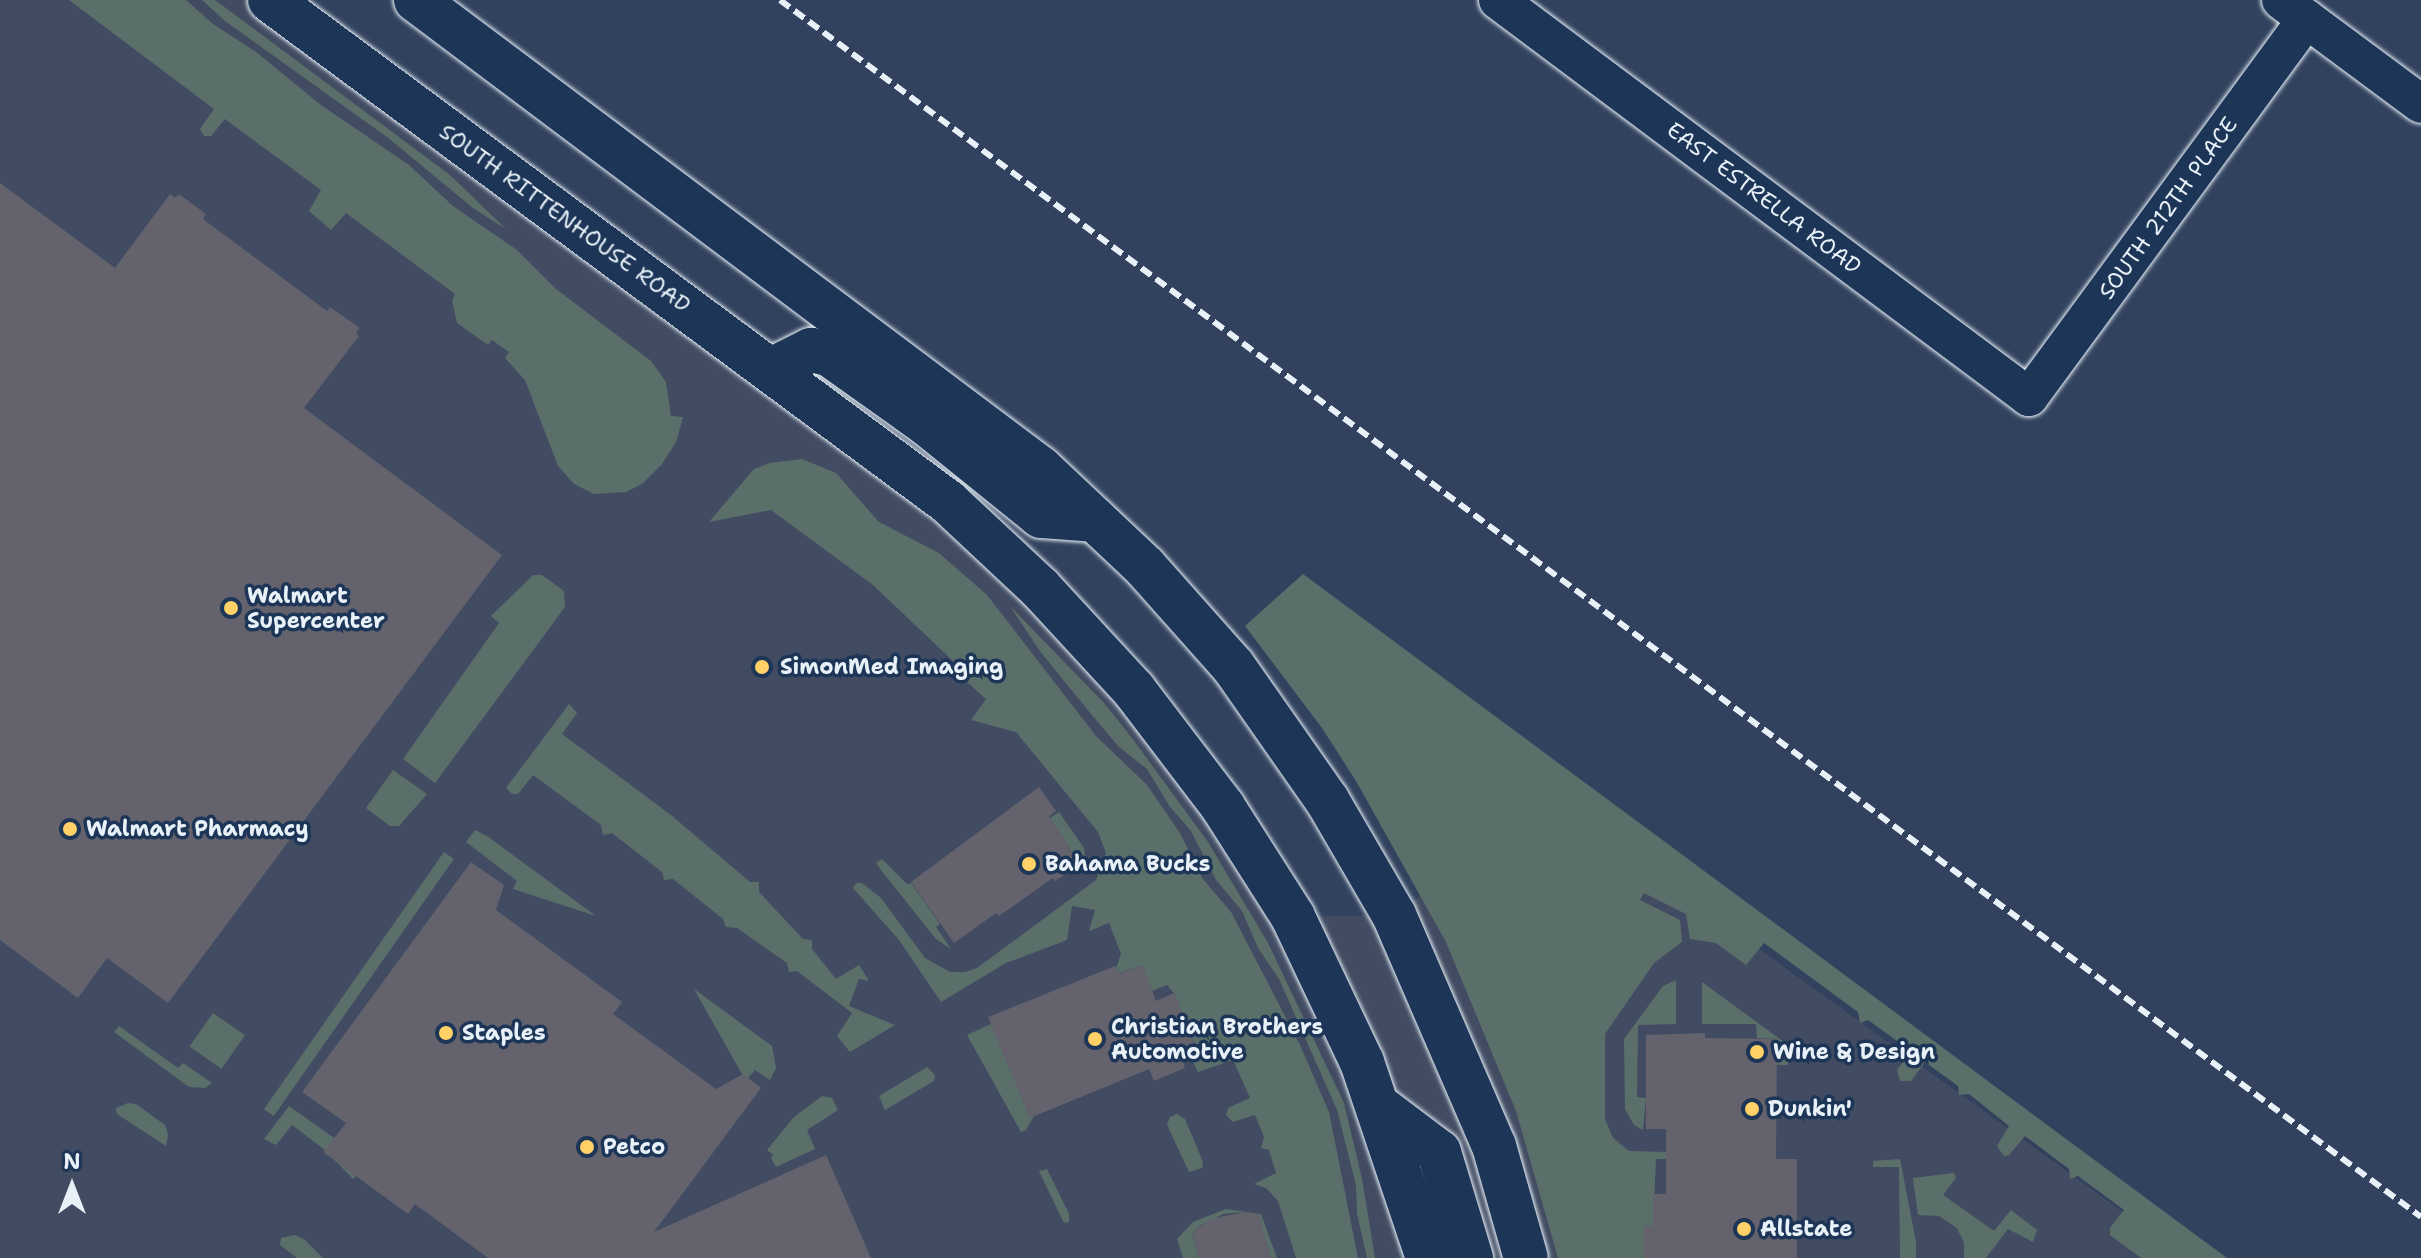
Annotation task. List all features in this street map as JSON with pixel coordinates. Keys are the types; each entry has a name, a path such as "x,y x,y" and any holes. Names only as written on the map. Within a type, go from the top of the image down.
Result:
{"main road":[{"name":"SOUTH RITTENHOUSE ROAD","path":"270,0 948,502 1029,577 1143,702 1223,807 1293,917 1362,1062 1428,1258"},
{"path":"416,0 1040,468 1145,567 1233,666 1327,800 1394,915 1446,1027 1494,1146 1526,1258"},
{"path":"771,370 811,350 829,354 927,424 1041,516 1095,520"},
{"path":"1378,1106 1439,1152 1471,1258"}],"street":[{"name":"EAST ESTRELLA ROAD","path":"1498,0 2029,397"},
{"name":"SOUTH 212TH PLACE","path":"2029,397 2294,10"},
{"path":"2294,10 2421,104"}],"shaded area":[{"path":"0,0 270,0 1040,588 1293,917 1394,915 1550,798 2187,1258 0,1258"}],"green space":[{"path":"69,0 186,0 321,105 409,165 453,206 517,250 556,289 651,361 666,382 671,416 683,417 676,442 662,464 642,484 626,492 594,494 574,484 558,466 525,380 505,358 509,352 492,340 488,345 457,323 452,301 455,294 346,213 331,230 309,211 321,190 225,119 211,136 204,136 200,129 214,109"},
{"path":"202,0 215,0 450,175 506,229 473,208 387,137 225,21"},
{"path":"802,459 836,473 879,522 939,553 987,595 1096,736 1147,785 1180,833 1202,878 1231,912 1300,1045 1329,1112 1358,1258 1296,1258 1278,1201 1266,1188 1254,1184 1276,1173 1269,1150 1261,1148 1264,1137 1255,1115 1233,1122 1226,1115 1228,1108 1250,1098 1233,1060 1198,1072 1191,1058 1199,1054 1174,993 1167,985 1152,991 1142,965 1118,974 1116,968 1121,954 1109,923 1089,931 1095,910 1072,906 1067,940 1006,963 941,1002 899,940 853,888 856,883 862,883 881,898 925,958 950,972 965,972 977,968 1096,880 1106,853 1098,832 1016,732 971,720 986,699 949,666 953,661 873,585 771,510 709,522 754,469 770,463"},
{"path":"1303,574 2227,1258 2141,1258 2110,1235 2110,1228 2124,1210 2078,1176 2070,1179 2069,1169 2025,1136 2009,1155 2004,1156 1997,1146 2009,1126 1969,1094 1959,1095 1958,1086 1925,1062 1911,1081 1900,1081 1897,1070 1911,1051 1868,1020 1860,1023 1858,1012 1764,943 1746,965 1716,943 1690,939 1686,914 1644,893 1640,900 1680,920 1682,942 1654,963 1605,1034 1605,1119 1613,1138 1629,1151 1708,1153 1708,1159 1656,1159 1653,1226 1644,1227 1644,1258 1558,1258 1516,1111 1446,942 1356,781 1322,728 1245,626"},
{"path":"533,575 542,575 564,591 565,607 435,783 403,759 499,623 491,616"},
{"path":"1010,606 1105,704 1132,738 1208,842 1268,943 1344,1103 1362,1179 1375,1258 1367,1258 1357,1214 1356,1185 1337,1110 1279,979 1258,948 1242,911 1216,880 1191,831 1170,807 1147,769 1119,747 1091,714 1039,650"},
{"path":"569,704 577,713 562,734 671,815 750,882 759,882 759,892 803,939 812,940 812,949 836,979 859,965 869,981 859,979 849,1006 895,1025 850,1052 837,1036 852,1013 797,971 789,972 787,963 737,928 726,927 723,919 673,879 664,880 662,872 612,833 603,835 601,825 533,775 518,794 512,794 506,788"},
{"path":"393,770 427,794 399,826 390,826 366,808"},
{"path":"1059,812 1084,848 1085,858 1080,865 1050,818"},
{"path":"475,830 596,916 513,889 517,881 466,842"},
{"path":"444,852 454,859 274,1116 264,1109"},
{"path":"882,859 907,884 911,883 940,924 936,927 951,949 936,939 881,870 876,863"},
{"path":"1676,980 1676,1024 1638,1025 1637,1097 1646,1098 1643,1130 1634,1125 1625,1109 1624,1039 1663,986"},
{"path":"1702,982 1788,1045 1788,1065 1777,1065 1777,1039 1757,1038 1756,1024 1702,1024"},
{"path":"694,989 772,1046 776,1068 770,1080 755,1070 748,1078 742,1074"},
{"path":"213,1013 245,1035 221,1069 189,1047"},
{"path":"991,1024 1030,1117 1034,1116 1026,1130 1021,1132 967,1035"},
{"path":"119,1026 178,1068 183,1063 212,1083 205,1088 189,1087 114,1032"},
{"path":"927,1067 935,1075 934,1081 885,1110 879,1096"},
{"path":"822,1096 832,1098 838,1110 807,1130 815,1149 776,1167 771,1158 773,1155 767,1150 794,1117"},
{"path":"128,1103 136,1104 165,1125 168,1134 166,1146 117,1114 116,1108"},
{"path":"289,1106 334,1138 366,1166 353,1179 325,1150 292,1125 276,1145 264,1139"},
{"path":"1177,1114 1185,1119 1203,1162 1202,1168 1189,1172 1167,1125 1170,1117"},
{"path":"1900,1159 1916,1242 1916,1258 1900,1258 1899,1167 1873,1167 1873,1161"},
{"path":"1047,1169 1069,1214 1069,1222 1064,1223 1039,1171"},
{"path":"1954,1173 1956,1178 1943,1195 1994,1231 2011,1210 2037,1230 2033,1242 2008,1229 1986,1258 1964,1258 1964,1243 1957,1228 1939,1216 1918,1215 1913,1178"},
{"path":"1226,1209 1261,1214 1277,1258 1271,1258 1258,1215 1244,1212 1223,1214 1200,1226 1192,1234 1199,1258 1183,1258 1177,1239 1193,1222"},
{"path":"295,1235 304,1239 323,1258 297,1258 280,1245 281,1238"}],"building":[{"name":"Walmart Supercenter","path":"0,183 115,268 170,194 175,198 179,194 206,214 203,219 327,311 330,307 360,328 356,333 359,336 304,408 502,555 168,1003 107,958 78,998 0,940"},
{"name":"Bahama Bucks","path":"1039,787 1056,811 1049,816 1080,865 1055,881 1053,878 999,916 996,913 954,943 911,882"},
{"path":"471,862 504,885 496,910 622,1002 613,1014 716,1089 743,1074 761,1088 654,1232 826,1155 871,1258 488,1258 415,1204 408,1214 323,1152 346,1123 302,1092"},
{"name":"Christian Brothers Automotive","path":"1142,965 1156,1001 1174,993 1199,1054 1183,1061 1185,1068 1154,1081 1149,1069 1030,1118 988,1017 1115,966 1120,974"},
{"path":"1705,1033 1705,1038 1777,1039 1776,1159 1797,1159 1797,1258 1644,1258 1644,1226 1653,1226 1653,1194 1666,1194 1666,1129 1646,1129 1646,1035"},
{"path":"1244,1212 1258,1214 1271,1258 1199,1258 1192,1233 1211,1219"}],"railway":[{"path":"780,0 2421,1217"}],"place":[{"name":"Walmart Supercenter","path":"231,608"},
{"name":"SimonMed Imaging","path":"762,667"},
{"name":"Walmart Pharmacy","path":"70,829"},
{"name":"Bahama Bucks","path":"1029,864"},
{"name":"Staples","path":"446,1033"},
{"name":"Christian Brothers Automotive","path":"1095,1039"},
{"name":"Wine & Design","path":"1757,1052"},
{"name":"Dunkin'","path":"1752,1109"},
{"name":"Petco","path":"587,1147"},
{"name":"Allstate","path":"1744,1229"}]}
